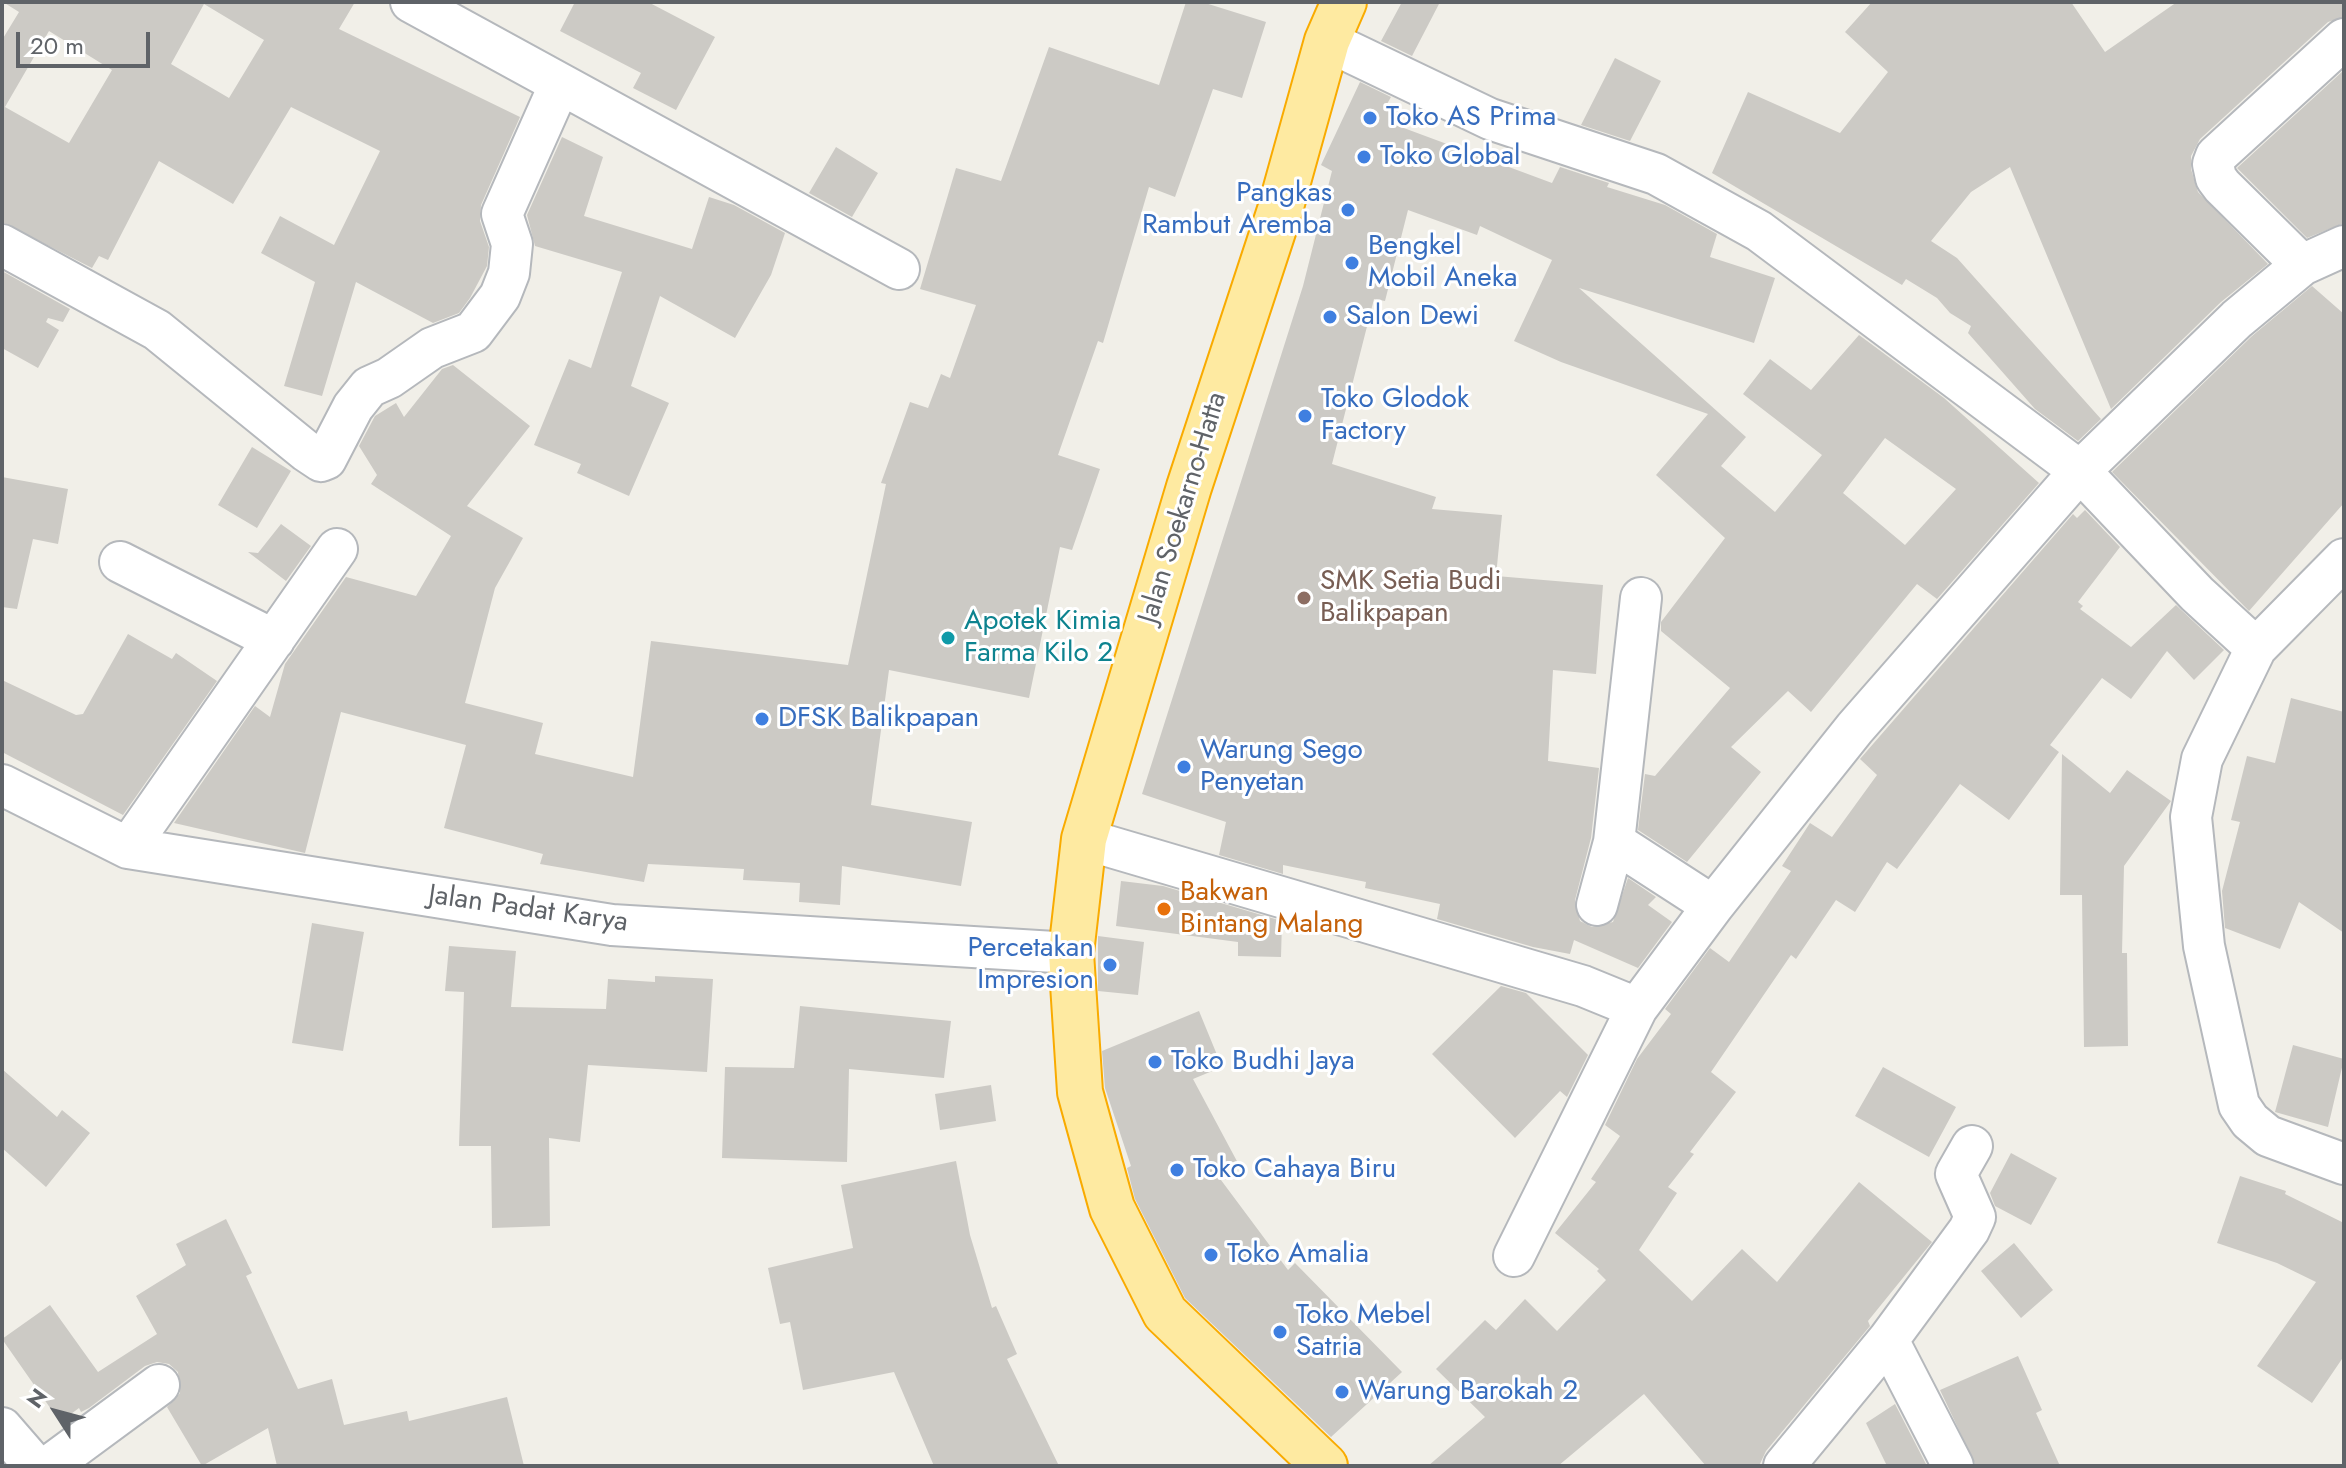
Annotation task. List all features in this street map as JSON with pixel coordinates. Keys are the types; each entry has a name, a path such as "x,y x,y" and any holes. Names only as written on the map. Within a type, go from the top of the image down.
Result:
{"highway":[{"name":"Jalan Soekarno-Hatta","path":"1325,1466 1165,1313 1112,1208 1080,1092 1071,953 1084,839 1189,487 1280,210 1336,21"}],"street":[{"path":"411,2 559,86 899,269"},
{"path":"1336,21 1490,119 1656,174 1759,231 2080,471 2197,594 2256,648"},
{"path":"2302,265 2222,186 2216,178 2213,164 2216,156 2344,39"},
{"path":"2,245 157,330 321,461 326,459 353,407 369,387 389,378 432,348 473,332 500,296 509,273 512,244 502,214 559,86"},
{"path":"1514,1256 1637,1008 1713,906 1855,728 2080,471 2237,319 2302,265 2344,246"},
{"path":"128,848 337,549"},
{"path":"2344,559 2256,648 2202,759 2191,817 2204,946 2239,1105 2250,1121 2268,1136 2344,1164"},
{"path":"120,562 274,640"},
{"path":"1597,905 1614,842 1641,598"},
{"name":"Jalan Padat Karya","path":"2,785 128,848 612,925 1071,953"},
{"path":"1084,839 1583,986 1637,1008"},
{"path":"1614,842 1713,906"},
{"path":"1784,1466 1888,1340 1975,1217 1956,1174 1972,1146"},
{"path":"1888,1340 1953,1466"},
{"path":"49,1466 159,1385"},
{"path":"2,1428 35,1466"}],"building":[{"path":"3,2 355,2 339,29 520,117 481,205 480,221 489,247 487,266 470,298 459,313 433,323 356,282 322,396 284,386 315,282 261,253 280,216 334,245 380,151 291,107 233,204 159,161 108,260 99,256 92,268 2,222 2,40 19,12","holes":["204,4 264,40 229,98 171,64","49,31 112,70 69,143 5,107"]},
{"path":"575,2 648,2 715,37 676,110 633,88 641,73 560,31"},
{"path":"1186,2 1202,2 1266,22 1242,98 1213,89 1175,197 1149,187 1103,343 1098,341 1058,455 1100,469 1072,550 1060,547 1029,698 889,670 871,805 972,822 961,886 842,866 840,905 799,902 800,883 743,880 744,869 648,864 644,882 540,864 543,854 444,828 466,745 341,712 305,853 174,823 255,706 270,717 285,664 346,577 416,596 451,536 371,484 377,475 359,446 375,416 396,403 404,417 442,369 453,365 530,426 467,506 523,538 495,588 465,703 543,723 535,754 633,777 651,641 848,665 886,484 881,483 910,402 928,408 941,374 950,378 976,305 920,289 956,168 1001,181 1049,47 1159,85"},
{"path":"1402,2 1440,2 1412,56 1381,41"},
{"path":"1872,2 2071,2 2105,52 2177,2 2344,2 2344,17 2328,22 2200,139 2191,156 2191,169 2198,192 2268,264 2221,302 2111,409 2010,167 1971,192 1931,241 1957,258 2101,419 2078,441 2035,409 1968,333 1971,326 1950,313 1937,298 1906,279 1902,285 1712,173 1748,92 1840,133 1888,72 1845,32"},
{"path":"1615,58 1661,81 1630,141 1581,125"},
{"path":"2344,70 2344,223 2307,238 2237,168"},
{"path":"1360,82 1391,97 1387,104 1400,110 1393,124 1552,183 1560,167 1609,183 1607,187 1665,205 1717,234 1710,257 1775,278 1754,343 1579,288 1746,437 1721,466 1775,512 1822,455 1743,394 1770,359 1811,390 1859,335 1944,398 2039,483 1937,599 1917,584 1811,712 1788,691 1731,747 1761,772 1687,862 1638,830 1645,774 1655,776 1730,688 1661,631 1661,622 1725,538 1656,475 1708,414 1561,362 1514,341 1552,260 1480,226 1477,235 1408,210 1385,301 1374,299 1332,464 1436,497 1432,509 1502,515 1496,576 1603,585 1596,674 1553,670 1548,761 1599,768 1591,838 1575,900 1580,921 1592,927 1613,922 1628,878 1656,897 1648,905 1672,922 1638,968 1574,940 1570,954 1533,947 1437,919 1440,904 1365,888 1366,882 1283,865 1283,874 1219,855 1226,822 1142,794 1303,286 1332,171 1321,165","holes":["1885,438 1956,489 1905,545 1843,493"]},
{"path":"562,137 603,157 584,216 692,249 709,197 734,205 785,233 771,275 735,338 660,296 631,386 669,403 629,496 577,473 581,464 534,445 569,359 591,368 622,272 535,246 527,215"},
{"path":"836,147 878,173 852,217 809,193"},
{"path":"2,271 70,309 63,322 48,318 46,322 59,330 38,368 2,348"},
{"path":"2312,286 2344,314 2344,503 2249,611 2112,472 2252,336"},
{"path":"252,447 291,471 257,528 218,505"},
{"path":"2,477 68,489 58,544 33,539 17,609 2,607"},
{"path":"2085,510 2120,547 2078,602 2083,606 2080,609 2131,647 2176,605 2224,650 2194,680 2167,651 2131,699 2102,678 2050,745 2059,752 2009,820 1960,784 1897,869 1887,862 1855,912 1836,900 1796,959 1791,955 1711,1072 1736,1092 1690,1152 1694,1154 1668,1187 1677,1193 1639,1250 1692,1301 1742,1249 1777,1282 1859,1182 1932,1242 1868,1321 1870,1326 1766,1451 1759,1466 1706,1466 1644,1394 1558,1466 1428,1466 1485,1417 1436,1369 1485,1320 1496,1330 1525,1299 1557,1331 1606,1280 1597,1271 1599,1269 1555,1233 1596,1182 1591,1179 1620,1136 1605,1125 1637,1059 1671,1014 1665,1009 1710,948 1729,962 1791,871 1782,866 1810,823 1832,837 1877,775 1860,759 2073,514 2077,518"},
{"path":"281,524 311,546 286,581 248,552 258,553"},
{"path":"128,634 172,659 176,653 217,681 123,815 2,752 2,680 76,715 83,714"},
{"path":"2291,698 2344,712 2344,933 2299,902 2280,949 2225,928 2222,891 2240,822 2231,820 2247,756 2275,763"},
{"path":"2062,754 2110,793 2127,770 2171,801 2124,866 2122,953 2127,953 2128,1046 2084,1047 2082,895 2060,895"},
{"path":"1121,881 1163,886 1282,921 1281,957 1238,956 1238,942 1116,926"},
{"path":"312,923 364,932 343,1051 292,1043"},
{"name":"Percetakan Impresion","path":"1098,936 1144,942 1138,995 1098,991"},
{"path":"449,946 516,951 511,1007 606,1009 608,979 655,982 655,976 713,979 707,1072 588,1065 580,1142 549,1138 550,1226 492,1228 491,1146 459,1146 464,992 445,991"},
{"path":"1501,986 1526,993 1588,1055 1567,1097 1560,1091 1515,1138 1432,1054"},
{"path":"800,1006 951,1021 944,1078 849,1069 847,1162 722,1158 725,1067 794,1068"},
{"path":"1199,1011 1222,1067 1193,1079 1239,1165 1218,1176 1288,1270 1295,1263 1402,1372 1331,1437 1185,1298 1135,1199 1127,1168 1131,1166 1105,1088 1102,1051"},
{"path":"2293,1045 2344,1059 2328,1127 2275,1112"},
{"path":"1883,1067 1956,1107 1929,1157 1855,1116"},
{"path":"2,1069 57,1117 62,1110 90,1133 46,1187 2,1148"},
{"path":"991,1085 996,1121 940,1130 935,1094"},
{"path":"2011,1153 2057,1178 2031,1225 1995,1206 1990,1193"},
{"path":"956,1161 970,1235 992,1308 996,1306 1017,1354 1007,1359 1059,1466 934,1466 894,1372 803,1390 790,1322 780,1324 768,1268 853,1248 841,1185"},
{"path":"2240,1176 2286,1191 2285,1194 2344,1223 2344,1356 2312,1403 2257,1366 2316,1282 2277,1263 2217,1243"},
{"path":"226,1219 252,1273 246,1276 298,1389 332,1379 344,1425 407,1411 409,1421 507,1397 524,1466 277,1466 268,1428 202,1466 167,1407 180,1393 178,1372 169,1364 157,1362 145,1366 89,1408 81,1412 79,1408 60,1422 2,1339 50,1305 98,1372 157,1334 136,1296 186,1265 176,1244"},
{"path":"2014,1243 2053,1290 2021,1318 1981,1271"},
{"path":"2018,1356 2042,1410 2036,1413 2060,1466 1976,1466 1940,1390"},
{"path":"1895,1404 1927,1466 1887,1466 1866,1423"}],"place":[{"name":"Toko AS Prima","path":"1370,118"},
{"name":"Toko Global","path":"1364,157"},
{"name":"Pangkas Rambut Aremba","path":"1348,210"},
{"name":"Bengkel Mobil Aneka","path":"1352,263"},
{"name":"Salon Dewi","path":"1330,317"},
{"name":"Toko Glodok Factory","path":"1305,416"},
{"name":"SMK Setia Budi Balikpapan","path":"1304,598"},
{"name":"Apotek Kimia Farma Kilo 2","path":"948,638"},
{"name":"DFSK Balikpapan","path":"762,719"},
{"name":"Warung Sego Penyetan","path":"1184,767"},
{"name":"Bakwan Bintang Malang","path":"1164,909"},
{"name":"Percetakan Impresion","path":"1110,965"},
{"name":"Toko Budhi Jaya","path":"1155,1062"},
{"name":"Toko Cahaya Biru","path":"1177,1170"},
{"name":"Toko Amalia","path":"1211,1255"},
{"name":"Toko Mebel Satria","path":"1280,1332"},
{"name":"Warung Barokah 2","path":"1342,1392"}]}
